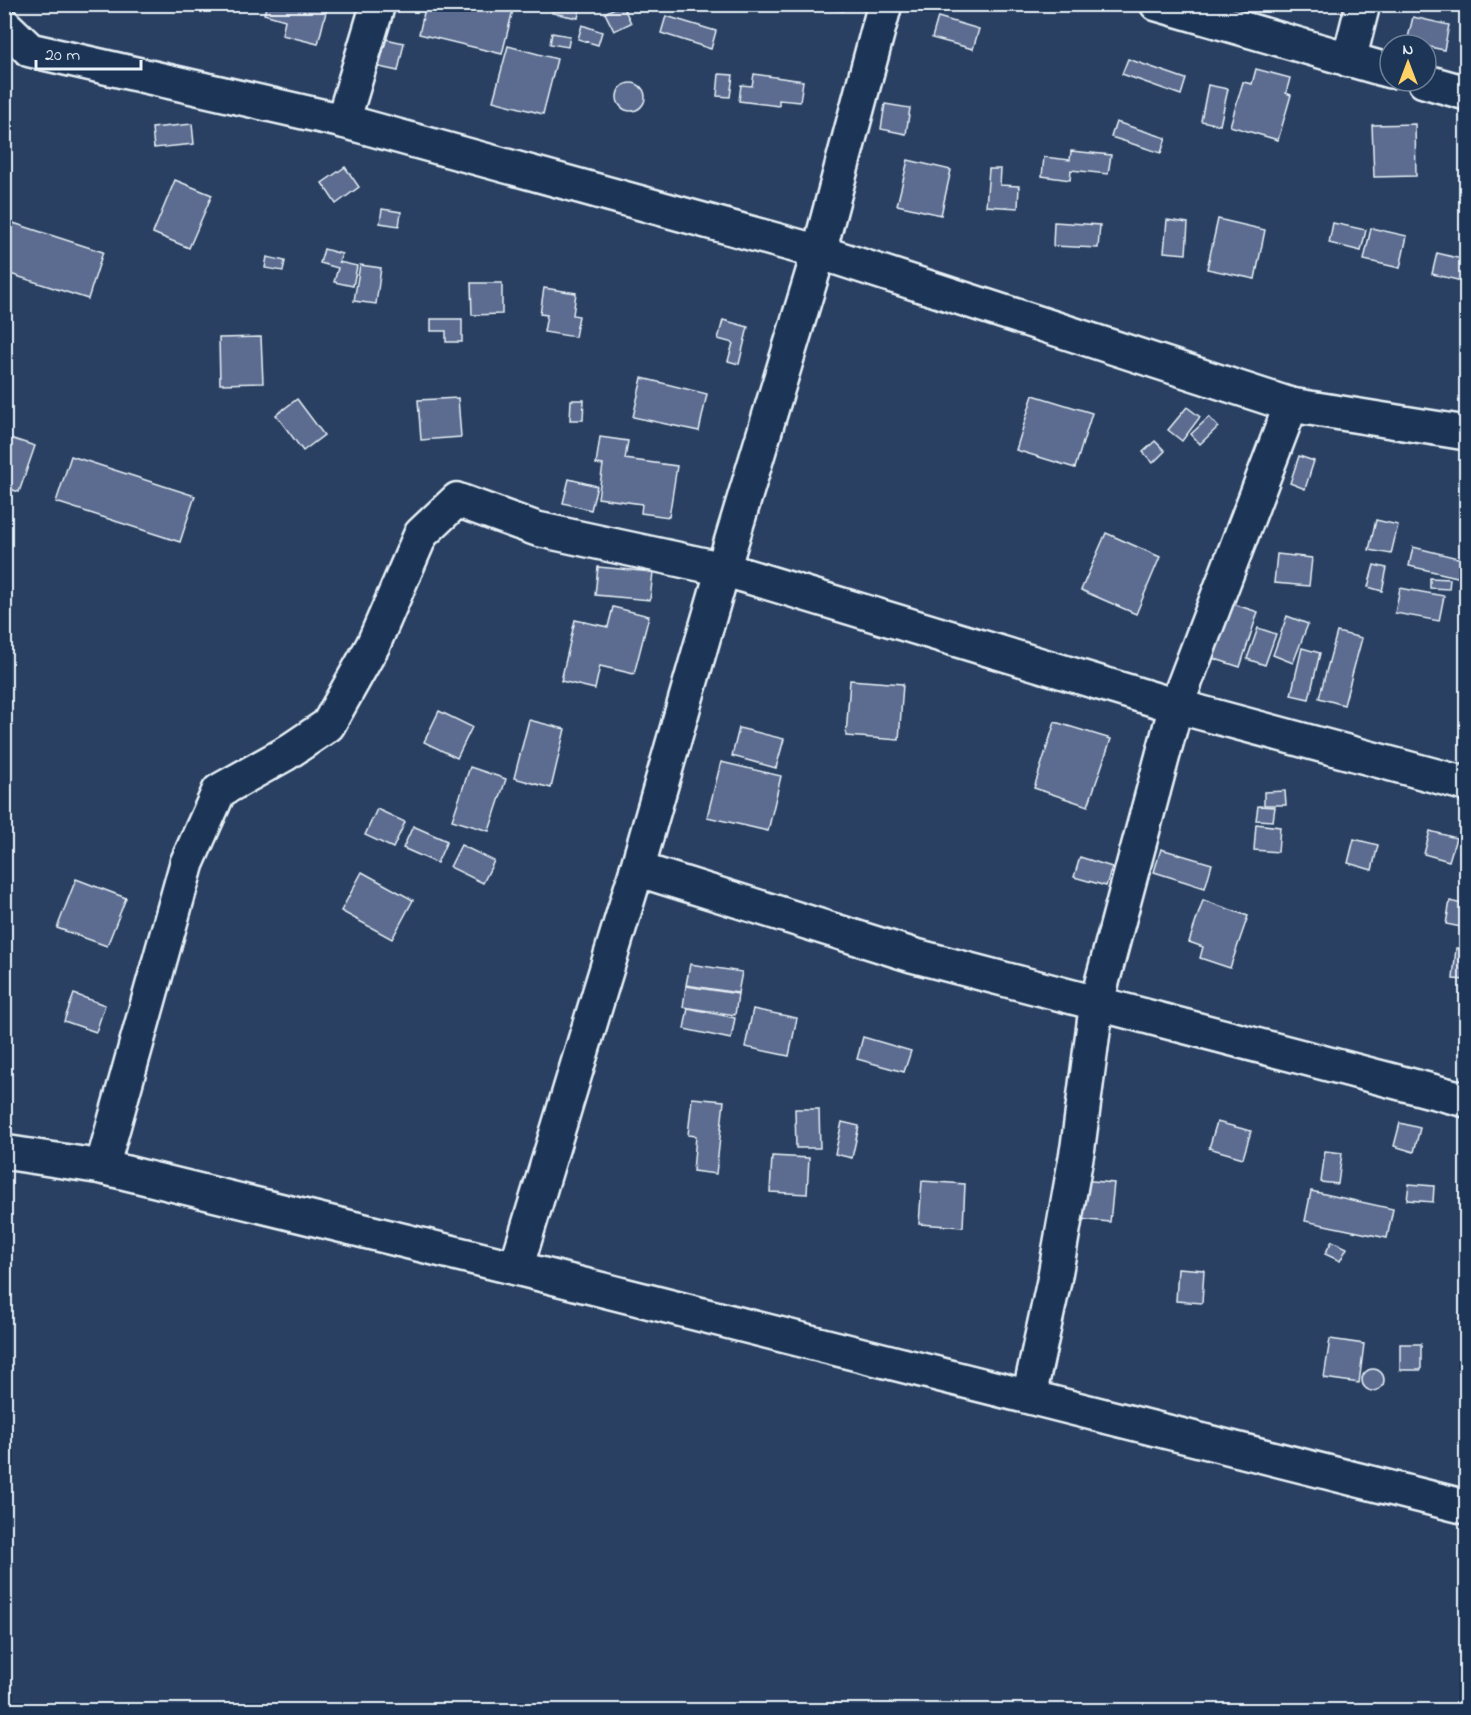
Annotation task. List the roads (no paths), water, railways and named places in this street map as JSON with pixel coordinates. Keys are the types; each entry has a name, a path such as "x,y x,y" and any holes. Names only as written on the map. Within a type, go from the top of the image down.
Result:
{"street":[{"path":"343,121 378,4"},
{"path":"516,1268 638,869 723,569 819,252 885,4"},
{"path":"1157,4 1378,68"},
{"path":"1349,60 1363,4"},
{"path":"4,25 30,50 343,121 819,252 1291,405 1467,433"},
{"path":"1438,85 1467,93"},
{"path":"1029,1396 1062,1236 1097,1001 1176,706 1291,405"},
{"path":"102,1167 187,863 219,791 285,754 328,725 373,645 421,534 457,500 537,529 723,569 1176,706 1467,784"},
{"path":"638,869 912,955 1097,1001 1467,1100"},
{"path":"4,1152 102,1167 516,1268 1467,1507"}]}
